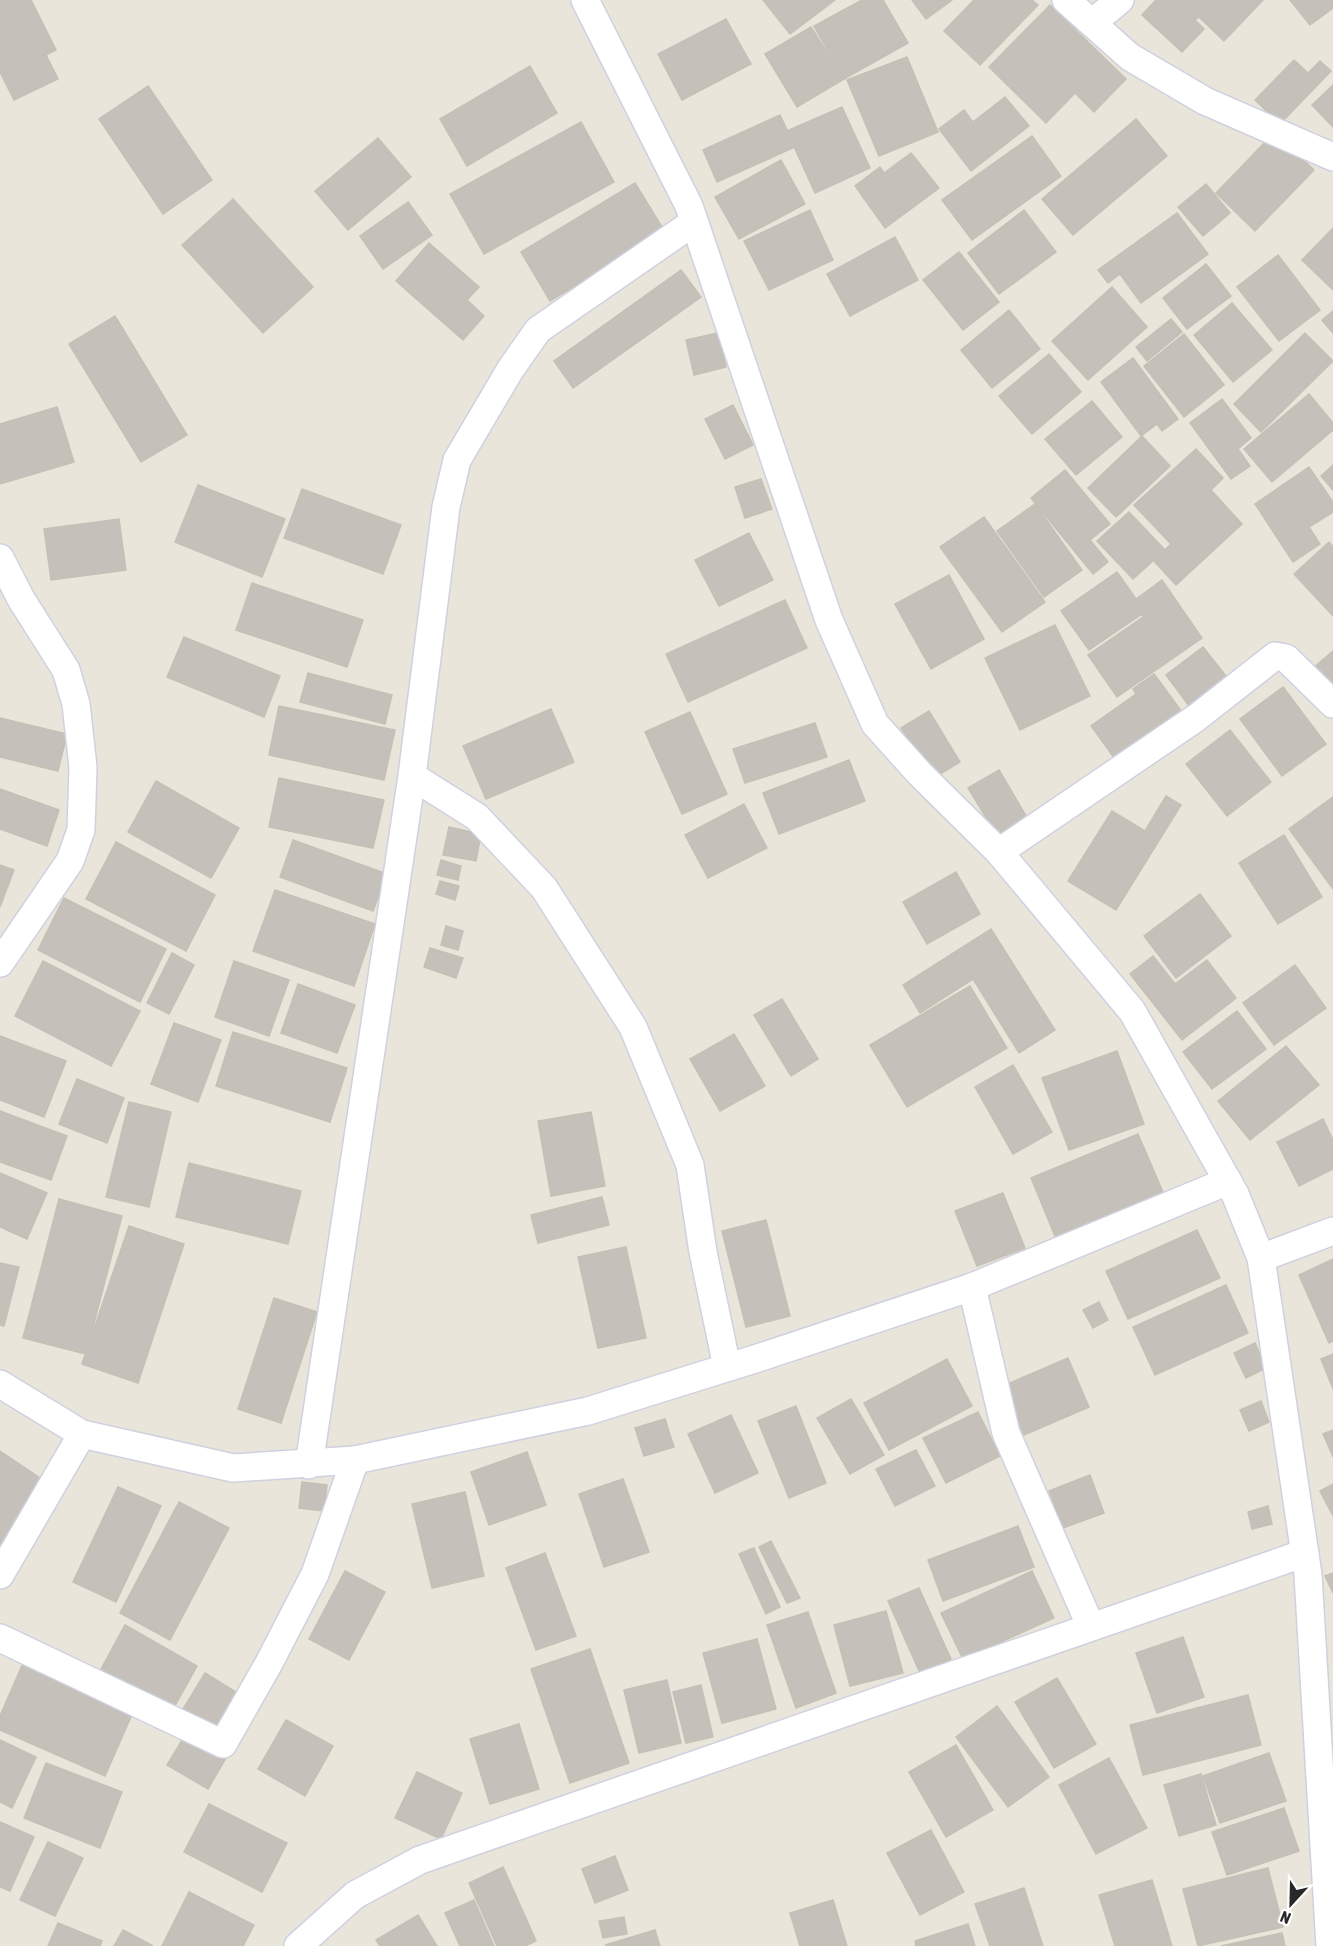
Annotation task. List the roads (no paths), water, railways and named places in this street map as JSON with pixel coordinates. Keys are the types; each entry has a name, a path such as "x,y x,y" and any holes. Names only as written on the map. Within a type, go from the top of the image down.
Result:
{"street":[{"path":"585,0 689,206 829,620 875,724 920,774 999,852 1132,1011 1228,1181 1261,1258 1305,1552 1330,1946"},
{"path":"1066,0 1130,57 1205,101 1333,157"},
{"path":"1093,22 1120,0"},
{"path":"309,1465 412,776 446,507 456,460 510,370 538,330 694,222"},
{"path":"0,558 21,599 66,670 76,704 83,767 81,830 69,861 0,963"},
{"path":"999,852 1196,718 1275,656 1286,658 1333,704"},
{"path":"412,776 477,817 544,888 633,1027 690,1165 703,1252 727,1367"},
{"path":"0,1384 82,1434 233,1468 309,1465 355,1460 588,1411 727,1367 972,1287 1228,1181"},
{"path":"1261,1258 1333,1231"},
{"path":"972,1287 1006,1433 1091,1627"},
{"path":"0,1575 82,1434"},
{"path":"0,1638 223,1744 269,1663 315,1574 355,1460"},
{"path":"298,1946 356,1895 420,1860 1305,1552"}]}
